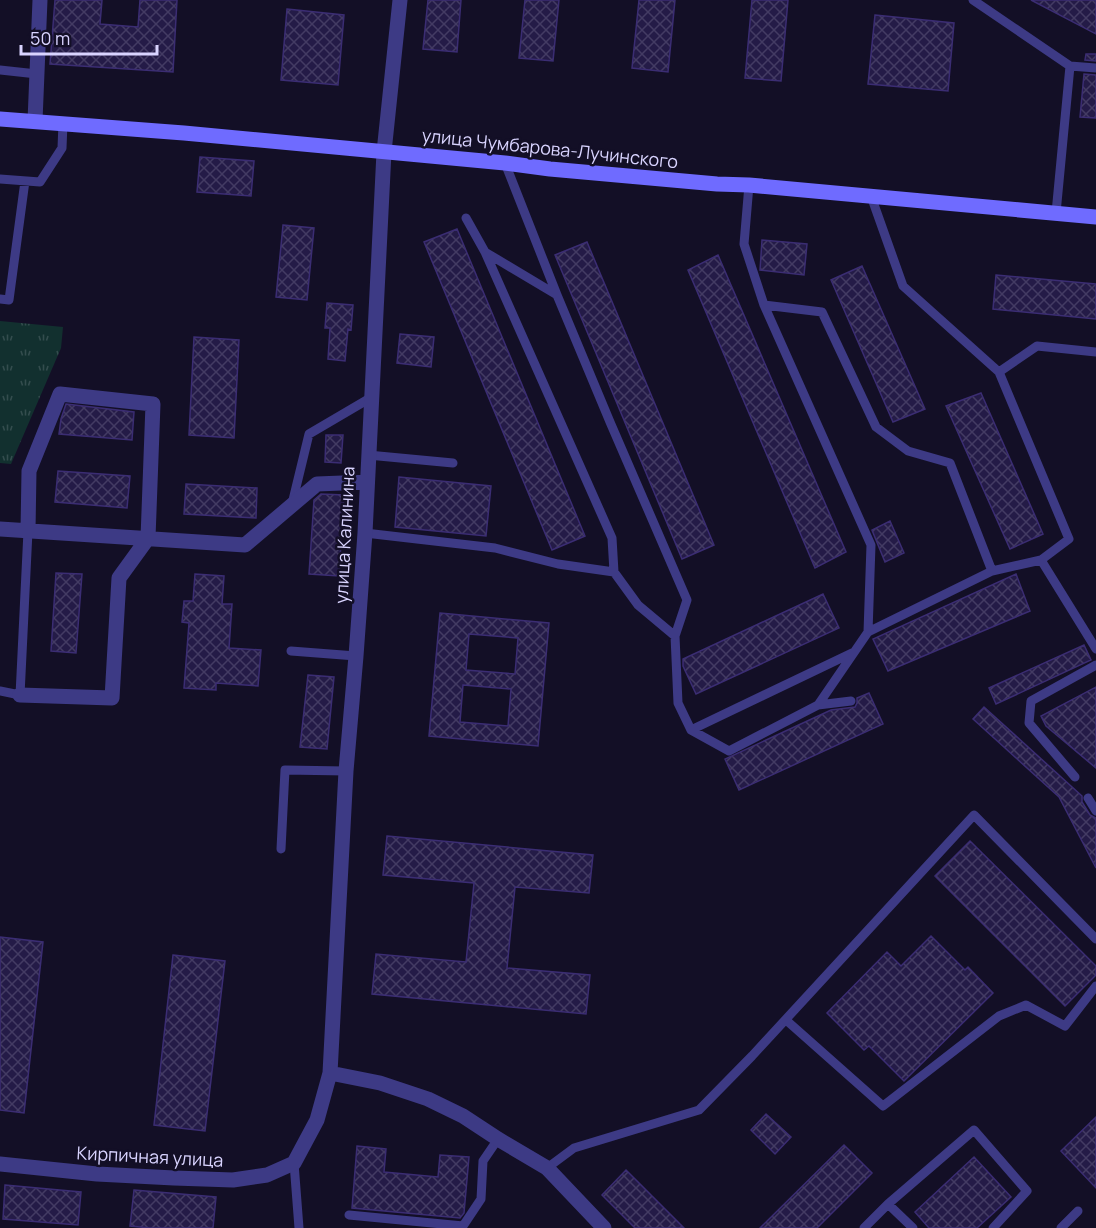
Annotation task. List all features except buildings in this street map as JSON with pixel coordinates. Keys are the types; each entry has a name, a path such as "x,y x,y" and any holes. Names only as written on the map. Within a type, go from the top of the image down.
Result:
{"street":[{"path":"35,121 40,0"},
{"name":"улица Калинина","path":"294,1163 318,1120 330,1073 346,771 365,533 384,152 399,0"},
{"name":"улица Чумбарова-Лучинского","path":"0,119 184,133 550,169 1096,217"},
{"path":"20,695 112,698 119,578 148,538 153,404 60,394 29,471 28,531"},
{"path":"0,529 244,545 317,484 367,482"},
{"path":"330,1073 380,1083 428,1100 463,1116 547,1168 604,1228"},
{"name":"Кирпичная улица","path":"0,1165 97,1174 233,1180 267,1176 294,1163"}],"lane":[{"path":"973,0 1070,66 1096,68"},
{"path":"1056,213 1070,66"},
{"path":"0,70 37,74"},
{"path":"0,179 40,182 62,148 63,123"},
{"path":"505,163 557,295 687,600 675,636 678,703 691,730 729,751 818,705 850,701"},
{"path":"0,299 9,300 25,181"},
{"path":"749,185 744,244 764,305 871,545 868,632"},
{"path":"818,705 868,632 992,571 1041,560 1069,539 999,372 903,286 871,196"},
{"path":"466,218 485,252 612,538 614,572 638,605 675,636"},
{"path":"485,252 557,295"},
{"path":"764,305 822,312 876,427 908,451 950,463 992,571"},
{"path":"999,372 1038,346 1096,352"},
{"path":"292,505 309,434 372,397"},
{"path":"368,455 453,463"},
{"path":"0,692 20,695 28,531"},
{"path":"365,533 495,548 558,564 614,572"},
{"path":"1041,560 1096,649"},
{"path":"291,651 356,656"},
{"path":"691,730 854,652"},
{"path":"1076,777 1029,723 1031,701 1096,665"},
{"path":"281,849 285,770 346,771"},
{"path":"1088,798 1096,811"},
{"path":"547,1168 574,1148 699,1110 786,1020 974,815 1096,939"},
{"path":"786,1020 883,1106 999,1017 1026,1005 1065,1026 1096,986"},
{"path":"864,1228 888,1204 974,1130 1027,1191 993,1228"},
{"path":"349,1215 463,1226 481,1199 483,1161 498,1139"},
{"path":"294,1163 299,1228"},
{"path":"888,1204 913,1228"},
{"path":"1061,1228 1078,1211"}],"green space":[{"path":"0,321 63,327 61,348 11,464 0,463"}]}
